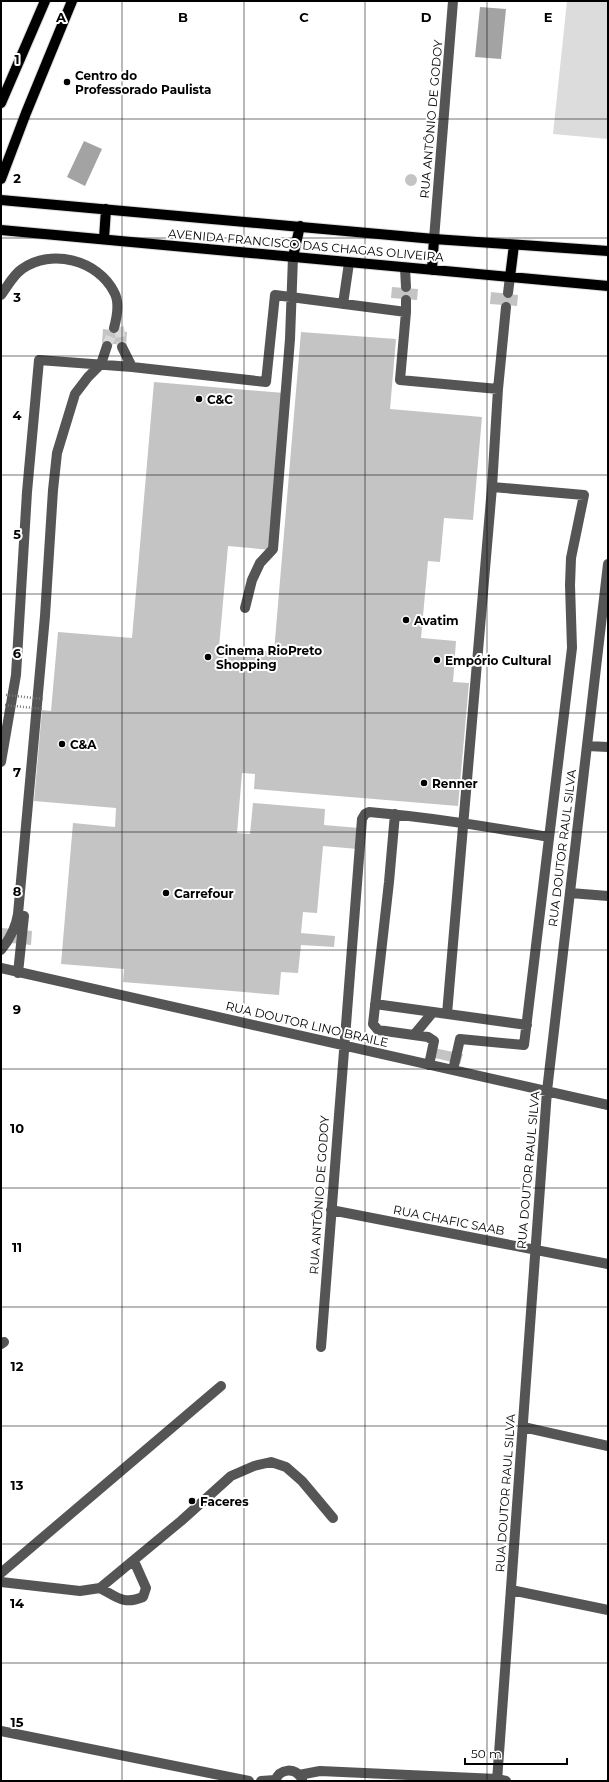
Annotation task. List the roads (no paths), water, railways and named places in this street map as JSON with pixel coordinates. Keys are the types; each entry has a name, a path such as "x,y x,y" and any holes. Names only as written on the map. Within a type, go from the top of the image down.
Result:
{"main road":[{"path":"1,103 45,1"},
{"path":"1,179 26,113 72,1"},
{"name":"AVENIDA FRANCISCO DAS CHAGAS OLIVEIRA","path":"1,200 434,239 608,251"},
{"path":"104,239 106,209"},
{"path":"293,257 300,226"},
{"name":"AVENIDA FRANCISCO DAS CHAGAS OLIVEIRA","path":"1,230 608,286"},
{"path":"432,270 434,239"},
{"path":"510,277 514,245"}],"street":[{"name":"RUA ANTÔNIO DE GODOY","path":"434,239 453,1"},
{"path":"245,608 252,580 260,564 273,549 290,339 293,257"},
{"path":"1,295 20,269 30,264 44,259 58,258 74,260 86,265 104,277 115,293 117,307 116,325"},
{"path":"343,304 349,263"},
{"path":"405,268 406,287"},
{"path":"508,293 510,277"},
{"path":"1,762 16,675 27,492 39,360 132,367 266,382 275,295 406,312"},
{"path":"406,300 400,380 498,389"},
{"path":"447,1014 506,307"},
{"path":"3,945 17,922 18,914 45,616 53,490 57,453 75,394 88,377 101,364 107,346"},
{"path":"122,347 132,367"},
{"path":"453,1070 460,1039 524,1045 572,648 570,585 571,558 584,495 492,487"},
{"name":"RUA DOUTOR RAUL SILVA","path":"500,1780 522,1427 547,1091 606,592 608,564"},
{"path":"587,746 608,748"},
{"name":"RUA ANTÔNIO DE GODOY","path":"321,1347 362,819 365,814 369,812 395,814 463,823 549,838"},
{"path":"395,814 373,1024 378,1030 414,1035 434,1041 429,1065"},
{"path":"570,893 608,896"},
{"path":"18,973 24,916"},
{"name":"RUA DOUTOR LINO BRAILE","path":"1,968 608,1105"},
{"path":"375,1004 527,1025"},
{"path":"414,1035 433,1012"},
{"name":"RUA CHAFIC SAAB","path":"331,1210 608,1264"},
{"path":"1,1573 221,1386"},
{"path":"522,1427 608,1446"},
{"path":"1,1582 80,1591 100,1588 134,1561 231,1476 254,1466 270,1462 286,1467 302,1480 333,1518"},
{"path":"100,1588 120,1599 131,1602 143,1597 146,1588 134,1561"},
{"path":"511,1590 608,1610"},
{"path":"1,1732 249,1781"},
{"path":"261,1781 275,1780 283,1771 294,1771 302,1779 320,1771 500,1780"}],"tunnel":[{"path":"119,327 122,347"},
{"path":"107,346 114,328"}],"place":[{"name":"Centro do Professorado Paulista","path":"67,82"},
{"name":"C&C","path":"199,399"},
{"name":"Avatim","path":"406,620"},
{"name":"Cinema RioPreto Shopping","path":"208,657"},
{"name":"Empório Cultural","path":"437,660"},
{"name":"C&A","path":"62,744"},
{"name":"Renner","path":"424,783"},
{"name":"Carrefour","path":"166,893"},
{"name":"Faceres","path":"192,1501"}]}
